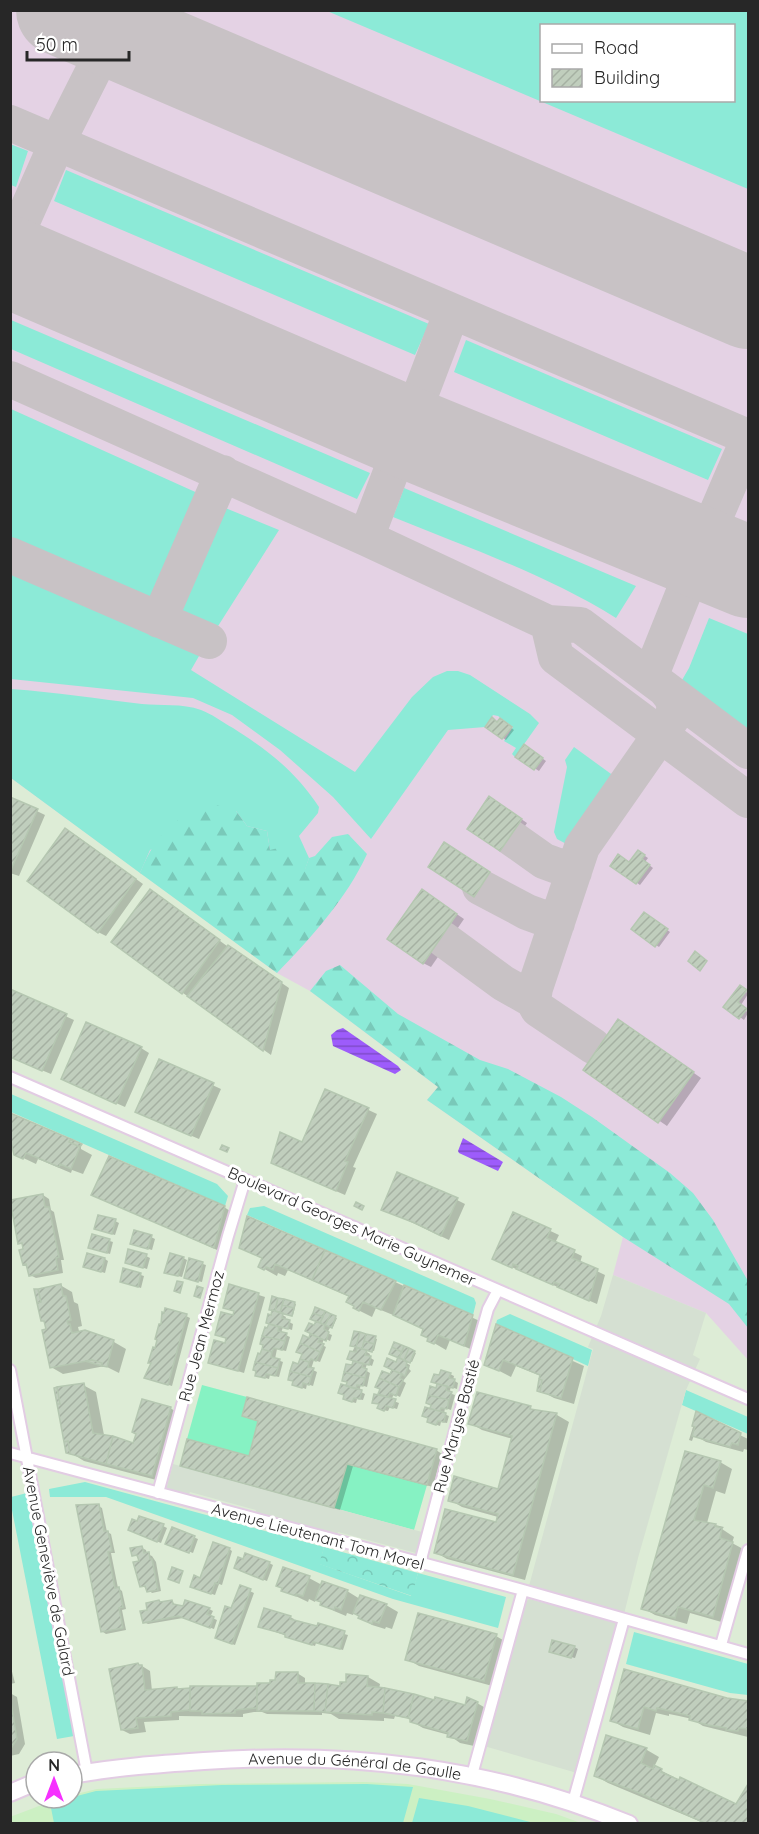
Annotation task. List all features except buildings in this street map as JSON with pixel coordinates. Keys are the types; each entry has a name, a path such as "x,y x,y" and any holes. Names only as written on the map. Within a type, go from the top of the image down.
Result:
{"street":[{"name":"Boulevard Georges Marie Guynemer","path":"10,1077 748,1399"},
{"name":"Rue Jean Mermoz","path":"158,1493 245,1179"},
{"name":"Rue Maryse Bastié","path":"420,1563 488,1309 498,1290"},
{"name":"Avenue Geneviève de Galard","path":"10,1370 28,1458 76,1750"},
{"name":"Avenue Lieutenant Tom Morel","path":"10,1453 523,1590 748,1654"},
{"path":"721,1645 748,1550"},
{"path":"472,1775 523,1590"},
{"path":"573,1802 624,1619"},
{"name":"Avenue du Général de Gaulle","path":"84,1774 178,1762 255,1758 385,1762 472,1775 524,1787 573,1802 629,1824"}],"shaded area":[{"path":"11,11 748,11 748,1360 706,1313 613,1275 623,1237 427,1100 438,1087 310,991 277,973 11,778"},
{"path":"343,1028 401,1070 395,1074 333,1046 331,1035"},
{"path":"463,1138 503,1162 498,1171 459,1153"},
{"path":"613,1275 706,1313 693,1355 700,1359 686,1390 624,1614 529,1586 593,1349 588,1347 601,1316"},
{"path":"202,1385 247,1397 242,1416 258,1421 249,1456 187,1439"},
{"path":"173,1464 422,1532 416,1553 338,1532 336,1537 255,1515 256,1510 190,1492 188,1496 166,1490"},
{"path":"347,1464 427,1485 414,1530 334,1508"},
{"path":"529,1599 615,1621 618,1627 577,1773 484,1746 524,1603"},
{"path":"364,1782 408,1784 490,1799 556,1814 581,1823 11,1824 10,1817 28,1810 84,1810 84,1792 97,1789 201,1784"}],"green space":[{"path":"327,11 748,11 748,189 542,102 735,102 735,24 540,24 540,101"},
{"path":"10,144 28,151 16,187 11,185"},
{"path":"66,170 429,324 415,355 54,201"},
{"path":"11,320 370,473 357,499 11,349"},
{"path":"466,340 722,449 708,480 454,372"},
{"path":"11,409 202,495 205,499 155,610 11,546"},
{"path":"404,488 636,586 616,618 535,575 393,517"},
{"path":"218,505 279,530 213,634 170,615"},
{"path":"11,566 203,649 191,670 355,772 412,697 433,677 447,671 458,671 470,675 530,714 539,723 515,757 512,754 516,748 504,741 513,727 498,716 493,715 485,727 448,730 371,839 333,797 280,750 232,715 193,698 11,679"},
{"path":"709,618 748,634 748,740 678,687 689,668"},
{"path":"11,689 142,704 186,706 205,712 233,728 291,772 319,807 318,813 299,836 309,858 305,870 270,850 267,831 247,826 236,811 150,850 140,873 11,778"},
{"path":"574,747 618,779 583,830 574,848 557,839 554,832 567,767 565,760"},
{"path":"210,803 236,811 247,826 267,831 270,850 286,846 305,869 309,858 315,856 332,837 348,834 367,854 338,902 315,932 277,973 140,873 152,848 167,829 185,815"},
{"path":"340,965 398,1014 480,1060 508,1069 561,1097 670,1173 693,1193 713,1220 748,1281 748,1328 729,1304 623,1237 427,1100 438,1087 310,991 326,971"},
{"path":"11,1094 217,1184 228,1196 225,1206 11,1112"},
{"path":"264,1206 474,1298 476,1303 473,1315 247,1215 250,1208"},
{"path":"510,1314 592,1350 588,1366 496,1324 497,1320"},
{"path":"686,1390 748,1417 748,1434 682,1405"},
{"path":"85,1482 324,1547 320,1564 411,1596 418,1573 506,1597 498,1628 393,1599 106,1497 50,1497 49,1489"},
{"path":"27,1493 74,1736 57,1739 11,1505 11,1497"},
{"path":"324,1547 418,1573 412,1596 319,1564"},
{"path":"634,1632 748,1664 748,1695 730,1693 626,1664"},
{"path":"367,1784 413,1787 403,1823 54,1823 51,1810 84,1810 84,1794 96,1791 222,1785"},
{"path":"419,1798 468,1806 534,1823 412,1823"}],"taxiway":[{"path":"10,249 57,143 124,10"},
{"path":"10,123 748,437"},
{"path":"366,538 452,311"},
{"path":"10,379 366,538 548,623 580,625 748,751"},
{"path":"650,677 748,440"},
{"path":"159,620 223,473"},
{"path":"10,555 209,641"},
{"path":"548,623 556,657 748,800"},
{"path":"593,1046 538,1009 533,1000 535,988 582,847 672,718 673,702 664,688"},
{"path":"510,837 544,861 574,872"},
{"path":"480,887 527,912 557,923"},
{"path":"443,939 503,983 533,1000"}],"runway":[{"path":"62,10 748,303"},
{"path":"10,262 406,432 748,572"}]}
